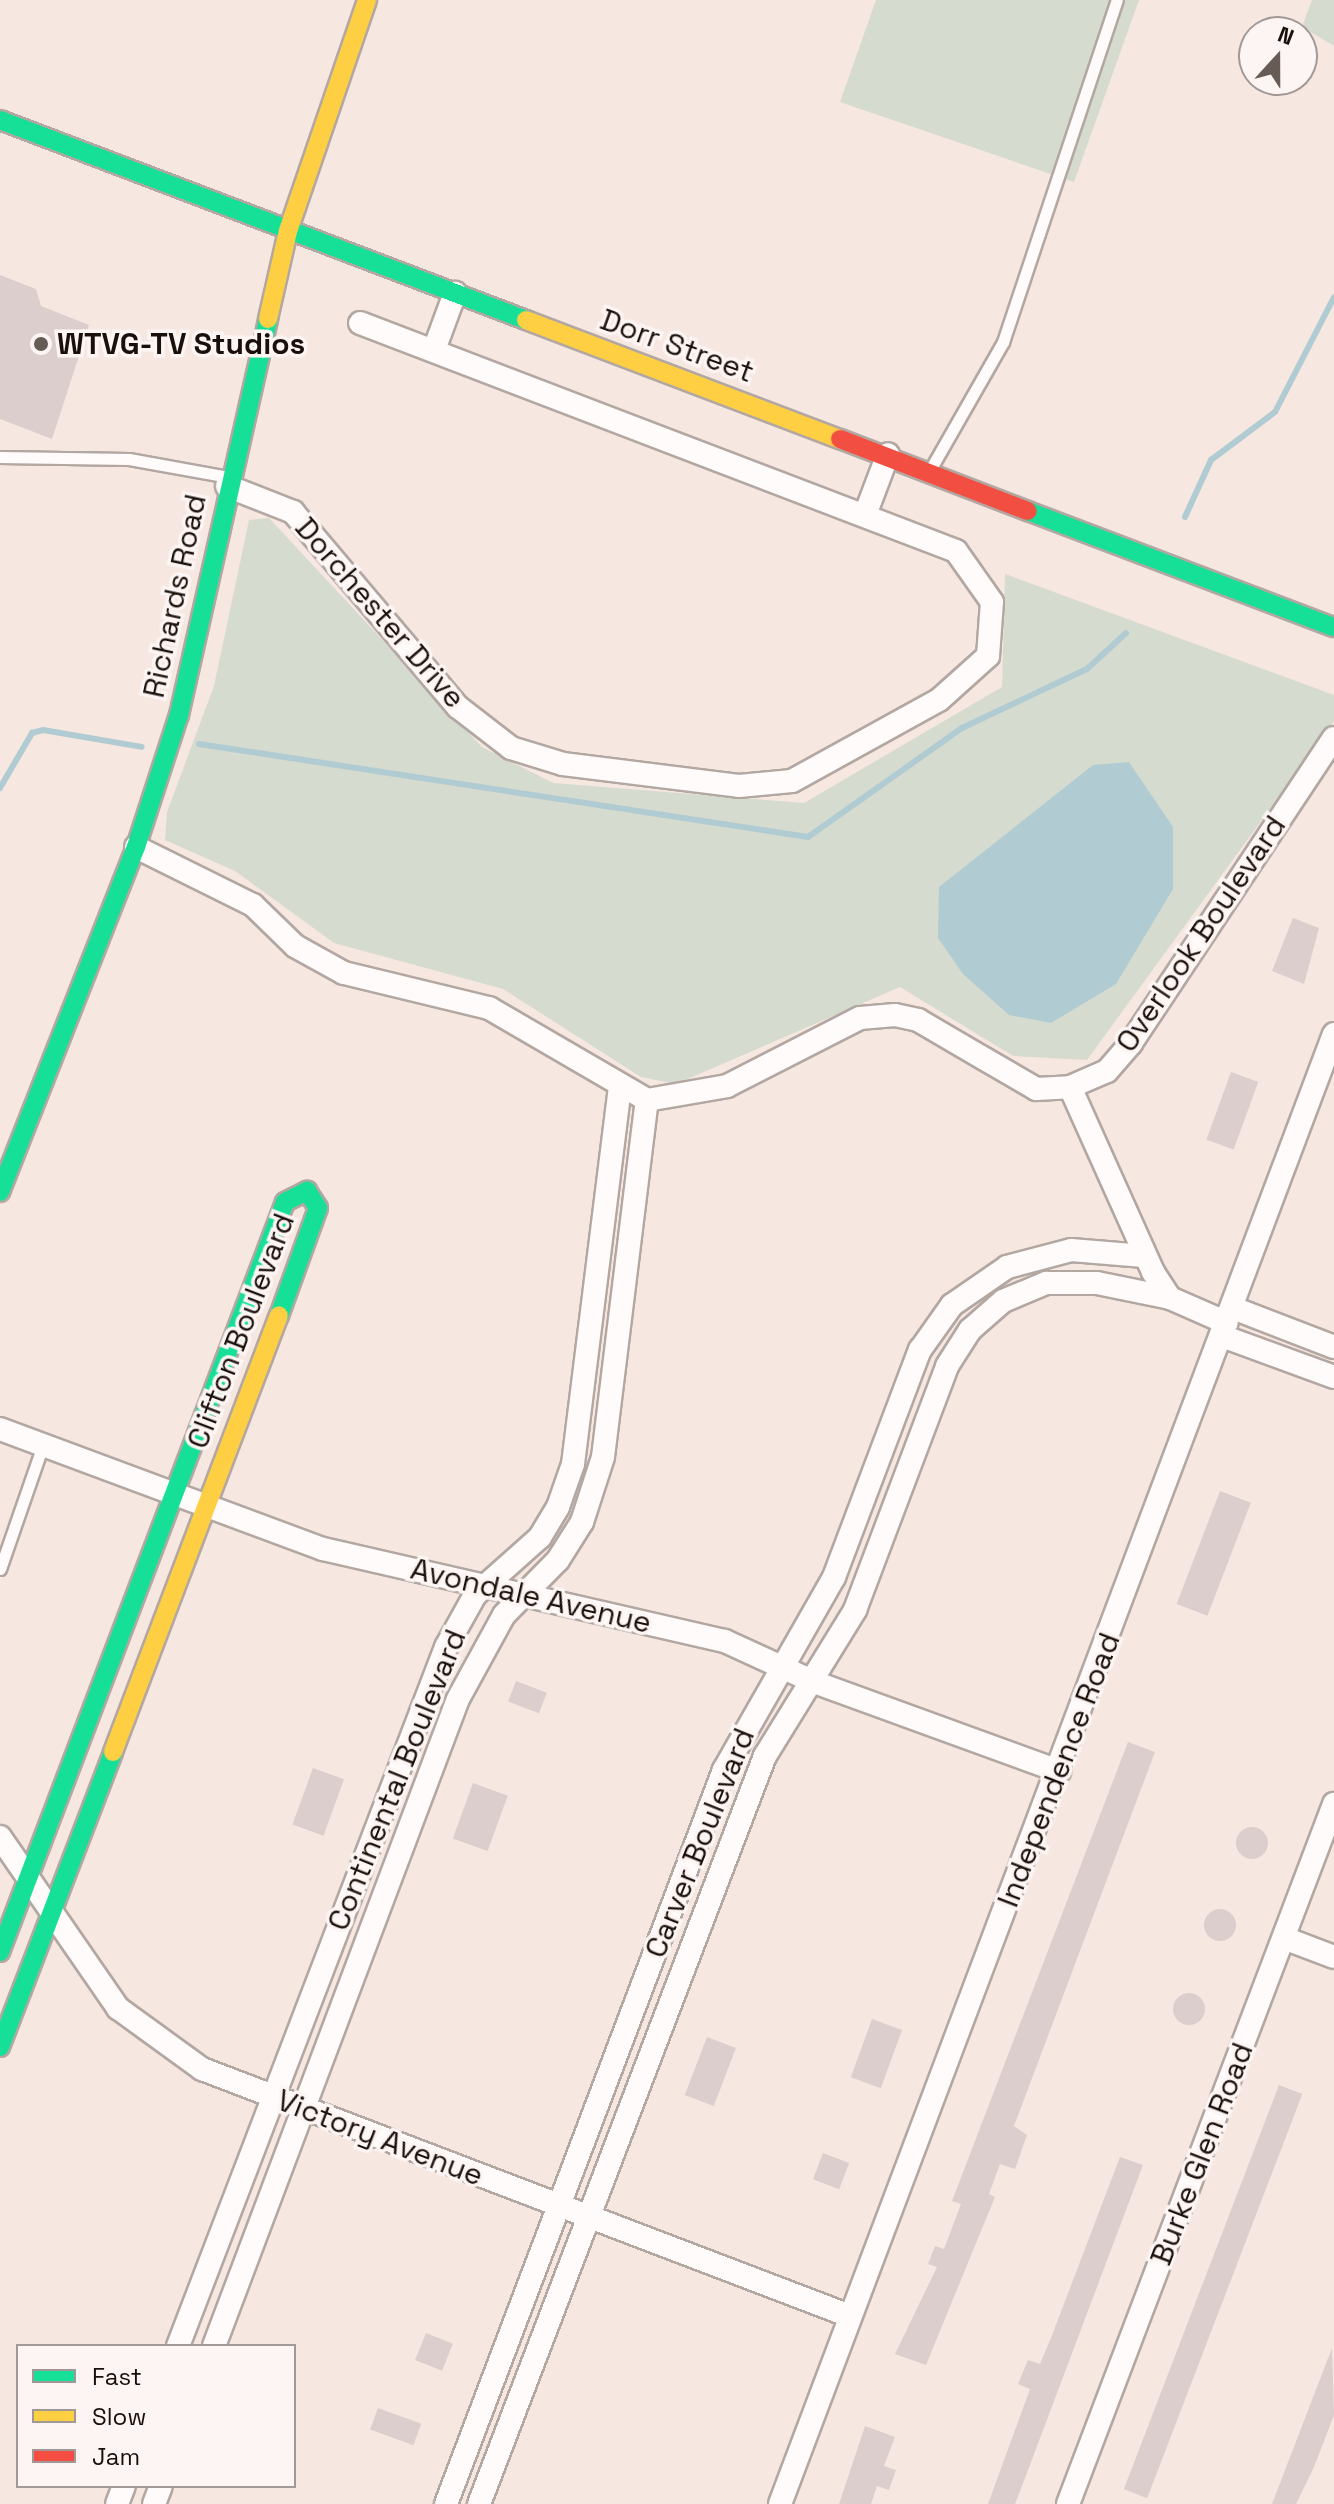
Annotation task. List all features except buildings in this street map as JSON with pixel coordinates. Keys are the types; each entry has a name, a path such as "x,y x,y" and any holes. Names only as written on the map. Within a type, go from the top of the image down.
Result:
{"street":[{"name":"Richards Road","path":"0,1192 136,847 182,705 228,482 288,231 367,0"},
{"name":"Dorr Street","path":"0,120 288,231 888,454 1334,627"},
{"path":"434,350 455,293"},
{"name":"Dorchester Drive","path":"228,482 293,512 458,707 511,748 563,764 739,786 792,781 851,752 939,700 988,656 995,629 979,576 956,551 360,323"},
{"path":"865,515 888,454"},
{"name":"Overlook Boulevard","path":"647,1100 727,1086 860,1018 895,1015 918,1020 1036,1089 1070,1087 1107,1071 1131,1043 1334,738"},
{"path":"136,847 253,905 295,946 344,973 489,1008 647,1100"},
{"name":"Independence Road","path":"780,2504 1059,1771 1334,1034"},
{"name":"Continental Boulevard","path":"179,2344 427,1690 485,1586 540,1537 573,1464 620,1085"},
{"path":"1070,1087 1144,1256 1170,1298"},
{"name":"Continental Boulevard","path":"215,2344 458,1699 504,1615 528,1595 582,1522 603,1457 647,1100"},
{"name":"Clifton Boulevard","path":"0,1952 285,1202 303,1189 314,1194 314,1223 201,1509 0,2047"},
{"name":"Carver Boulevard","path":"446,2504 724,1770 834,1577 920,1350 952,1305 980,1282 1039,1254 1144,1256"},
{"name":"Carver Boulevard","path":"479,2504 765,1756 814,1682 855,1610 947,1366 970,1330 1003,1301 1046,1283 1097,1283 1170,1298 1228,1322"},
{"path":"1228,1322 1334,1347"},
{"path":"1228,1322 1334,1377"},
{"name":"Avondale Avenue","path":"0,1429 173,1499 323,1549 725,1641 814,1682 1059,1771"},
{"name":"Burke Glen Road","path":"1068,2504 1334,1804"},
{"name":"Victory Avenue","path":"0,1837 118,2008 156,2042 274,2097 850,2316"},
{"path":"1284,1938 1334,1957"}],"lane":[{"path":"930,471 1003,342 1117,0"},
{"path":"0,457 129,459 228,482"},
{"path":"0,1569 42,1448"}],"shaded area":[{"path":"876,0 1139,0 1074,182 840,102"},
{"path":"1312,0 1334,0 1334,46 1318,36 1318,16 1306,16"},
{"path":"269,518 482,747 553,783 804,803 1002,687 1005,574 1334,695 1334,721 1087,1060 1013,1056 900,987 676,1084 641,1077 503,989 334,943 235,871 165,840 167,812 214,686 249,520"}],"water":[{"path":"1129,762 1173,827 1173,889 1116,984 1051,1023 1009,1015 963,974 938,938 939,887 1093,765"}],"waterway":[{"path":"1185,517 1211,460 1275,412 1334,297"},
{"path":"199,744 808,837 962,728 1087,669 1126,633"},
{"path":"0,788 32,733 43,730 142,747"}],"traffic: fast":[{"path":"0,120 526,320"},
{"path":"0,1192 136,847 179,715 268,319"},
{"path":"1028,511 1334,627"},
{"path":"0,1952 285,1202 307,1191 318,1208 279,1316"},
{"path":"0,2047 113,1752"}],"traffic: slow":[{"path":"268,319 288,231 367,0"},
{"path":"526,320 840,439"},
{"path":"113,1752 279,1316"}],"traffic: jam":[{"path":"840,439 1028,511"}],"place":[{"name":"WTVG-TV Studios","path":"41,344"}]}
